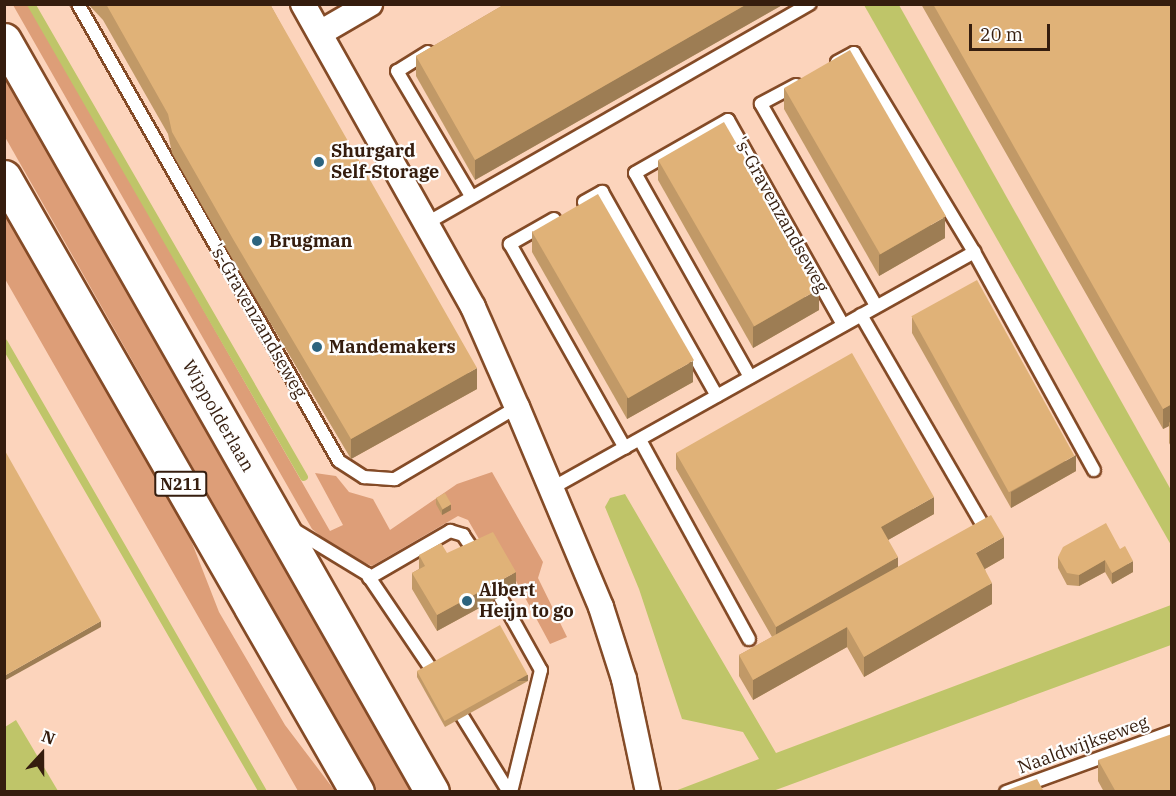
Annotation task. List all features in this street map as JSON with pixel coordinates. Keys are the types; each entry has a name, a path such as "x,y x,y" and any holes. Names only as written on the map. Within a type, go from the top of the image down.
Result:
{"main road":[{"name":"Wippolderlaan","path":"4,40 432,792"},
{"name":"N211","path":"4,177 357,792"}],"street":[{"path":"303,4 427,223 517,406 552,488 617,659 647,788"},
{"path":"320,33 370,4"}],"lane":[{"name":"'s-Gravenzandseweg","path":"78,4 339,461 364,477 395,479 517,406"},
{"path":"427,223 810,4"},
{"path":"444,43 397,71 471,196"},
{"name":"'s-Gravenzandseweg","path":"876,306 761,105 854,53 974,252 1094,470"},
{"name":"'s-Gravenzandseweg","path":"750,377 635,173 728,120 843,325"},
{"path":"625,448 510,244 520,238 602,192 717,396"},
{"path":"552,488 974,252"},
{"path":"861,315 982,524"},
{"path":"640,440 749,639"},
{"path":"275,518 369,578 510,792"},
{"path":"369,578 450,531 463,535 477,557"},
{"path":"499,595 541,670 510,792"},
{"name":"Naaldwijkseweg","path":"1006,792 1172,732"}],"shaded area":[{"path":"13,5 29,5 330,531 343,525 315,473 336,476 349,492 373,499 390,530 457,484 492,472 543,562 538,578 567,637 550,644 494,540 483,546 468,520 458,516 372,566 337,550 312,529"},
{"path":"864,5 899,5 1171,490 1171,545"},
{"path":"4,75 415,791 377,791 5,137"},
{"path":"4,210 187,530 219,612 285,725 335,791 298,791 5,279"},
{"path":"625,494 776,753 1171,605 1171,645 773,791 675,791 759,759 743,732 682,719 639,589 605,507 610,498"},
{"path":"16,720 58,791 5,791 5,727"}],"building":[{"path":"106,4 270,4 477,368 351,439 172,132 168,114"},
{"path":"505,4 747,4 475,160 416,56"},
{"path":"933,4 1172,4 1172,404 1163,409"},
{"path":"850,50 946,216 880,254 784,88"},
{"path":"724,122 820,288 754,326 658,160"},
{"path":"598,194 694,360 628,398 532,232"},
{"path":"977,280 1074,456 1009,492 911,316"},
{"path":"852,353 934,497 881,527 898,557 776,627 676,453"},
{"path":"4,449 101,621 4,676"},
{"path":"445,493 451,504 443,509 436,498"},
{"path":"991,515 1004,537 976,553 992,583 864,657 847,627 753,680 739,655"},
{"path":"1106,523 1120,549 1125,546 1133,561 1112,573 1105,560 1079,575 1067,573 1058,557 1063,547"},
{"path":"493,532 516,572 437,615 412,573 425,566 419,555 441,543 447,553"},
{"path":"500,625 528,675 445,721 417,671"},
{"path":"1172,734 1172,792 1116,792 1098,760"},
{"path":"1037,779 1044,792 1002,792"}],"waterway":[{"path":"31,4 304,477"},
{"path":"4,343 263,792"}],"place":[{"name":"Shurgard Self-Storage","path":"319,162"},
{"name":"Brugman","path":"257,241"},
{"name":"Mandemakers","path":"317,347"},
{"name":"Albert Heijn to go","path":"467,601"}]}
